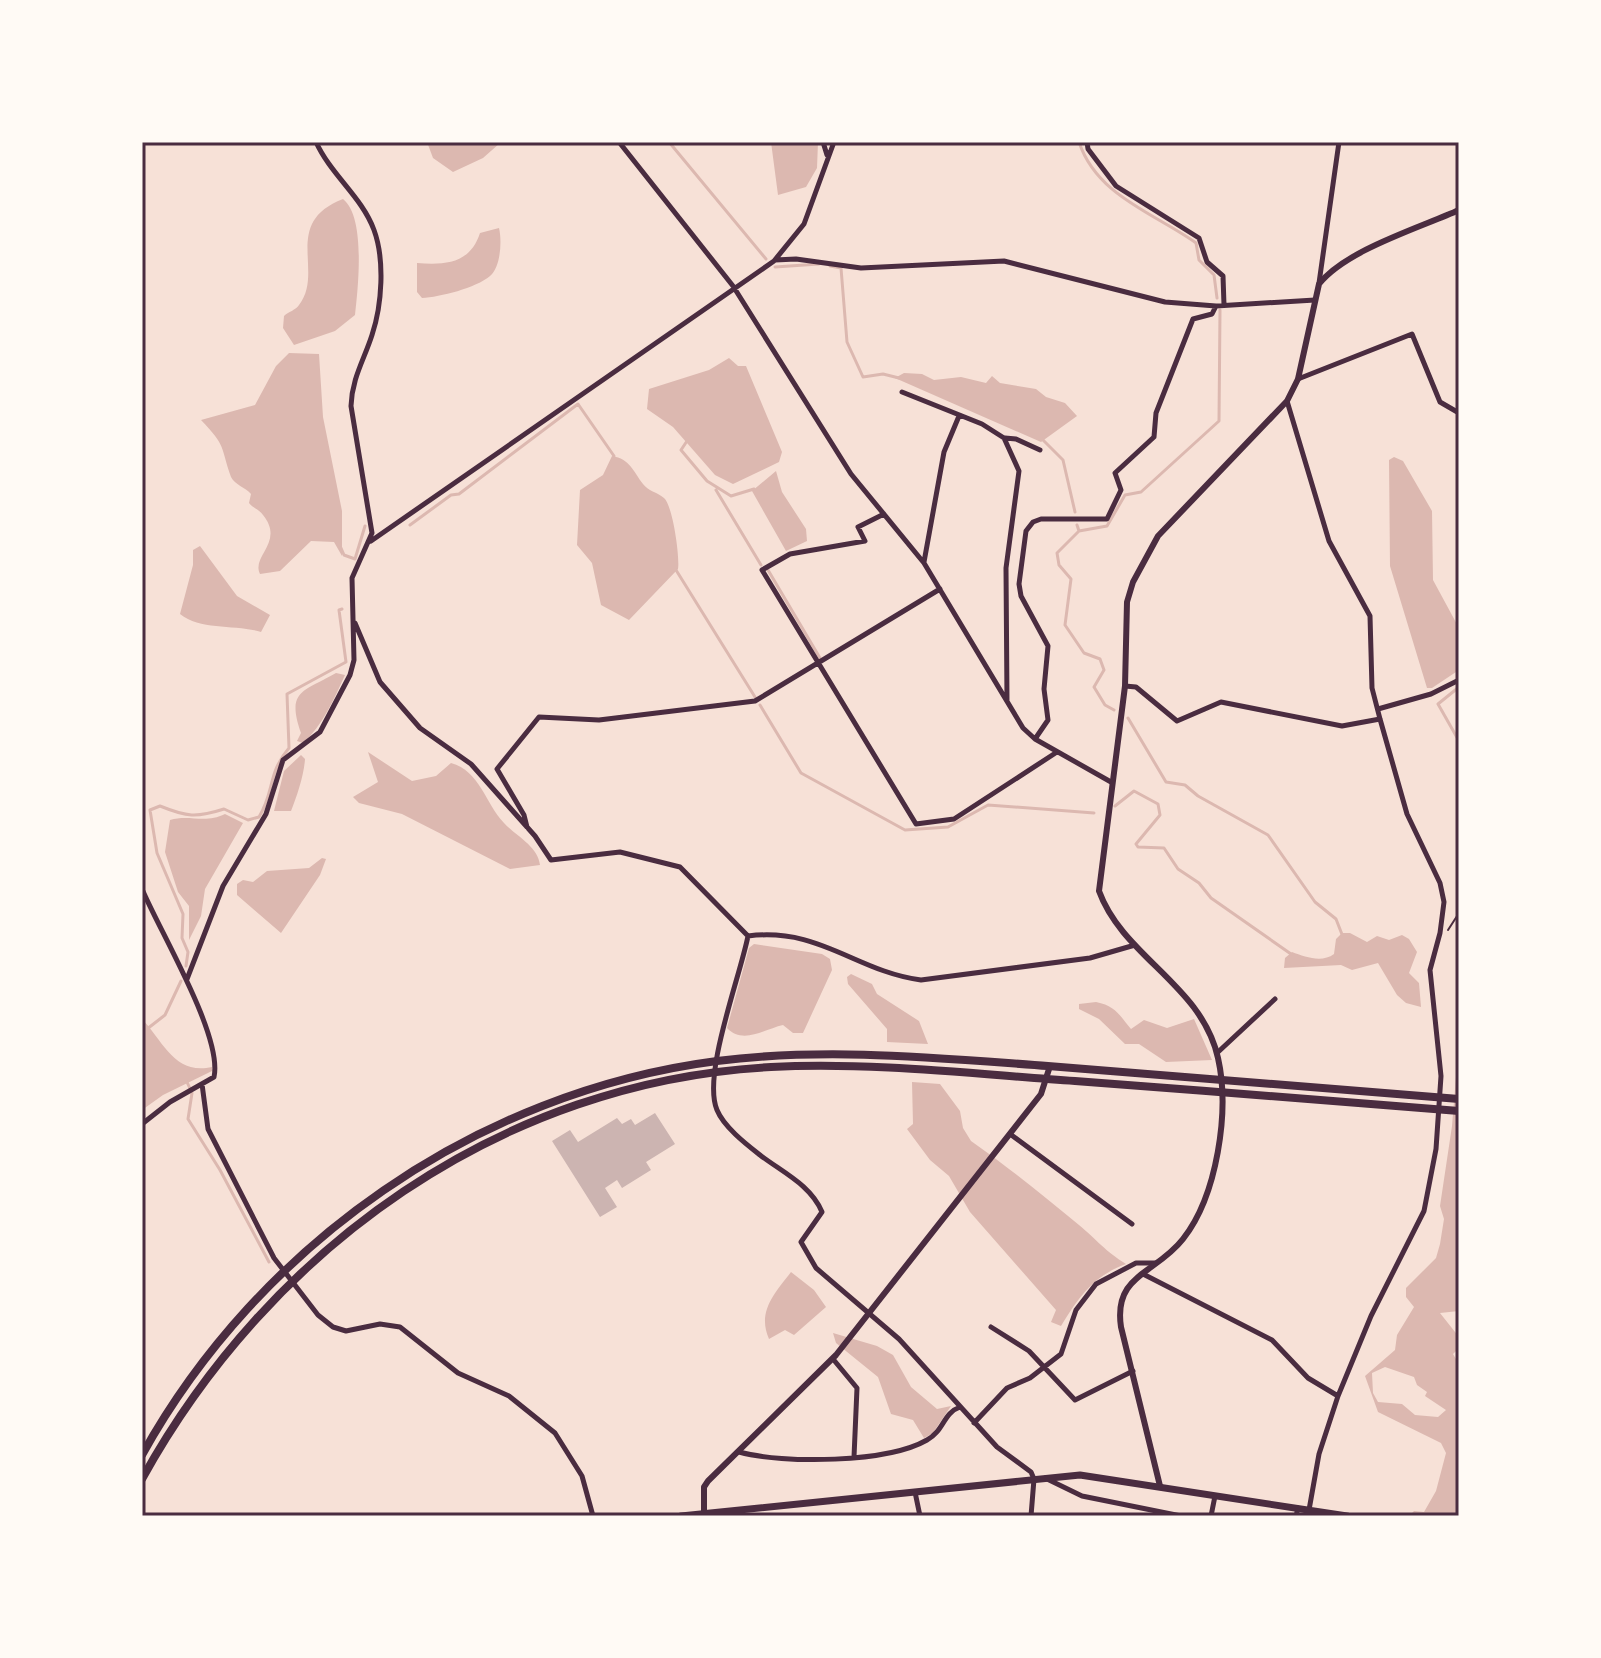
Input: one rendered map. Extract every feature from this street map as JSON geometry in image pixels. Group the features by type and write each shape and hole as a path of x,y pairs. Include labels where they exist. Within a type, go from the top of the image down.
{"highway":[{"path":"142,1455 213,1348 284,1271 382,1190 475,1136 585,1091 669,1069 812,1052 1050,1066 1459,1099"},
{"path":"142,1479 205,1378 290,1280 390,1200 502,1136 599,1099 715,1073 834,1066 1048,1079 1459,1111"}],"main road":[{"path":"681,1516 704,1511 1044,1477 1091,1475 1297,1512 1309,1510 1346,1516"}],"street":[{"path":"187,979 223,886 266,814 283,760 320,732 350,675 354,660 352,578 370,542 370,512 351,395 376,320 379,251 369,220 328,165 316,142"},
{"path":"619,142 733,286 851,474 924,563 1023,728 1035,739 1111,782"},
{"path":"823,142 827,156"},
{"path":"370,542 733,286 774,261 804,224 834,142"},
{"path":"1087,142 1088,149 1116,186 1199,238 1207,262 1223,276 1224,305"},
{"path":"1160,1486 1119,1303 1123,1291 1183,1239 1211,1182 1221,1079 1217,1053 1194,1006 1135,945 1105,908 1099,891 1125,686 1127,602 1144,558 1158,536 1287,401 1298,379 1319,284 1339,142"},
{"path":"1319,284 1347,261 1459,210"},
{"path":"774,261 796,259 861,268 1004,261 1165,302 1216,306 1315,300"},
{"path":"1035,739 1048,720 1044,689 1048,646 1021,596 1026,531 1033,522 1041,519 1107,519 1121,490 1115,473 1154,437 1156,413 1193,319 1212,314 1216,306"},
{"path":"1298,379 1412,334 1440,402 1459,413"},
{"path":"902,392 1004,438 1016,439 1040,450"},
{"path":"1287,401 1333,552 1370,616 1372,688 1380,719 1407,814 1440,883 1444,902 1429,988 1440,1091 1436,1149 1424,1211 1371,1316 1338,1396 1319,1454 1309,1510"},
{"path":"924,563 944,452 959,416"},
{"path":"1004,438 1019,471 1006,568 1007,702"},
{"path":"884,514 858,527 865,541 790,554 762,570 916,824 954,819 1057,752"},
{"path":"527,827 524,815 497,769 539,717 599,720 751,702 940,589"},
{"path":"353,618 380,682 420,728 471,764 527,827 551,860 620,852 680,867 748,936"},
{"path":"1378,709 1431,694 1459,680"},
{"path":"1125,686 1136,687 1177,721 1221,702 1342,726 1380,719"},
{"path":"142,889 162,936 187,979 217,1063 214,1077 152,1113 142,1124"},
{"path":"748,936 774,933 817,941 900,977 921,980 1090,958 1135,945"},
{"path":"748,936 715,1073 716,1110 752,1149 818,1201 822,1212 803,1237 802,1248 816,1268 871,1313 974,1423 1031,1472 1034,1479 1031,1516"},
{"path":"1217,1053 1275,999"},
{"path":"704,1511 704,1487 835,1357 859,1328 1010,1134 1048,1079 1050,1066"},
{"path":"202,1084 208,1129 284,1271 318,1315 333,1327 346,1331 380,1324 400,1327 458,1373 509,1396 555,1433 572,1458 593,1516"},
{"path":"1010,1134 1132,1224"},
{"path":"974,1423 1007,1388 1044,1368 1061,1354 1076,1310 1096,1284 1136,1263 1155,1263"},
{"path":"1143,1274 1272,1340 1308,1378 1338,1396"},
{"path":"991,1327 1014,1340 1075,1400 1133,1371"},
{"path":"835,1357 857,1388 854,1457"},
{"path":"739,1452 773,1458 889,1455 926,1441 942,1427 951,1410 960,1407"},
{"path":"1044,1477 1048,1482 1094,1499 1181,1516"},
{"path":"915,1491 920,1516"},
{"path":"1211,1516 1215,1495"}],"path":[{"path":"1446,934 1459,913"}],"shaded area":[{"path":"427,142 500,143 483,158 453,172 433,158"},
{"path":"771,142 818,142 817,168 806,187 778,195"},
{"path":"343,199 350,208 358,236 355,315 335,331 294,345 283,328 284,316 298,307 306,292 309,234 314,221 324,209"},
{"path":"499,228 498,260 490,276 458,291 422,298 417,292 417,263 447,263 463,257 476,243 480,233"},
{"path":"289,353 319,354 323,417 342,511 342,556 334,542 311,541 280,571 260,574 258,567 271,533 269,525 262,513 249,503 251,494 231,477 219,442 201,420 255,405 276,366"},
{"path":"729,358 738,366 746,366 782,452 779,462 733,484 715,475 673,427 647,409 649,389 709,370"},
{"path":"904,373 922,374 934,380 961,377 986,383 992,376 1000,383 1036,389 1046,397 1065,403 1077,416 1041,442 895,378"},
{"path":"612,456 627,463 645,486 664,498 673,521 678,554 678,569 629,620 601,605 592,563 577,545 580,490 603,475"},
{"path":"1394,457 1403,461 1432,511 1433,580 1459,628 1459,670 1432,688 1427,688 1390,566 1389,460"},
{"path":"776,471 782,492 806,529 807,541 786,551 752,491"},
{"path":"200,546 237,596 270,615 261,632 198,623 180,614 193,565 193,550"},
{"path":"336,673 345,675 327,711 303,743 297,741 301,733 296,708 300,694"},
{"path":"368,752 412,781 436,776 451,763 461,767 476,780 504,823 531,847 540,865 510,869 402,814 359,803 353,797 378,782"},
{"path":"301,755 305,759 303,772 291,811 274,811 284,771"},
{"path":"225,814 243,823 205,889 201,916 189,940 189,906 178,892 165,852 170,820 211,818"},
{"path":"322,858 326,859 320,875 281,933 237,895 237,884 243,880 253,882 267,871 309,868"},
{"path":"1342,933 1350,933 1367,942 1377,936 1389,940 1402,935 1409,939 1417,952 1409,973 1419,983 1421,1007 1406,1003 1397,995 1378,963 1352,970 1341,965 1284,968 1285,958 1292,952 1319,959 1334,954 1336,939"},
{"path":"754,944 822,954 830,959 832,970 803,1033 793,1033 783,1025 747,1036 733,1033 727,1028 749,948"},
{"path":"851,974 872,984 877,994 919,1021 928,1044 887,1042 887,1029 848,984 847,977"},
{"path":"1096,1002 1113,1009 1131,1029 1144,1020 1167,1028 1194,1019 1212,1060 1166,1062 1139,1044 1125,1044 1099,1019 1079,1009 1079,1004"},
{"path":"142,1019 179,1061 199,1068 212,1067 212,1071 163,1095 142,1110"},
{"path":"1459,1040 1459,1311 1440,1313 1459,1337 1459,1348 1453,1354 1459,1364 1459,1516 1409,1516 1414,1511 1424,1512 1436,1491 1446,1453 1441,1443 1378,1412 1365,1376 1395,1350 1397,1335 1414,1307 1406,1297 1406,1288 1436,1258 1444,1219 1440,1206 1452,1126","holes":["1385,1367 1414,1377 1417,1385 1427,1392 1425,1396 1446,1410 1438,1417 1415,1415 1402,1404 1378,1402 1373,1393 1372,1373"]},
{"path":"912,1082 940,1084 960,1111 963,1128 971,1141 1126,1264 1096,1281 1061,1326 1051,1322 1056,1310 970,1212 949,1176 930,1160 907,1129 913,1124"},
{"path":"791,1272 814,1290 826,1307 794,1335 785,1330 769,1339 766,1312 773,1296"},
{"path":"833,1333 877,1346 893,1355 911,1387 937,1409 951,1406 933,1433 924,1438 913,1420 891,1414 878,1377 836,1343"}],"building":[{"path":"655,1113 675,1144 646,1162 651,1170 622,1188 617,1180 605,1188 617,1207 600,1217 552,1141 570,1130 578,1142 617,1118 622,1124 631,1119 635,1125"}],"waterway":[{"path":"669,142 766,259"},
{"path":"1079,142 1087,161 1113,190 1196,243 1199,260 1214,275 1217,298"},
{"path":"775,267 819,264"},
{"path":"830,266 841,268 847,342 863,377 883,374 899,378"},
{"path":"1079,531 1107,526 1125,495 1141,492 1219,421 1220,310"},
{"path":"410,525 451,495 459,494 578,404 614,456"},
{"path":"1042,439 1063,460 1075,512"},
{"path":"687,441 681,450 707,481 731,496 754,489"},
{"path":"716,490 761,565"},
{"path":"1077,525 1079,531 1057,553 1059,565 1071,579 1065,625 1084,653 1100,659 1104,670 1094,687 1105,705 1114,710"},
{"path":"341,548 344,555 355,559 365,526"},
{"path":"676,570 755,697"},
{"path":"768,570 820,658"},
{"path":"186,966 188,952 182,938 183,914 157,853 150,810 160,806 199,815 224,809 248,820 259,817 277,766 289,748 287,694 346,662 339,610 342,609"},
{"path":"1459,687 1438,704 1459,741"},
{"path":"760,705 801,773 905,830 948,827 988,805 1094,813"},
{"path":"1128,718 1166,782 1185,785 1198,796 1268,835 1315,902 1336,919 1343,937"},
{"path":"1115,806 1134,791 1158,804 1160,815 1136,844 1138,847 1164,848 1178,869 1199,883 1211,898 1291,954"},
{"path":"147,1029 165,1015 181,981"},
{"path":"187,1082 192,1093 188,1119 220,1170 269,1262"}]}
